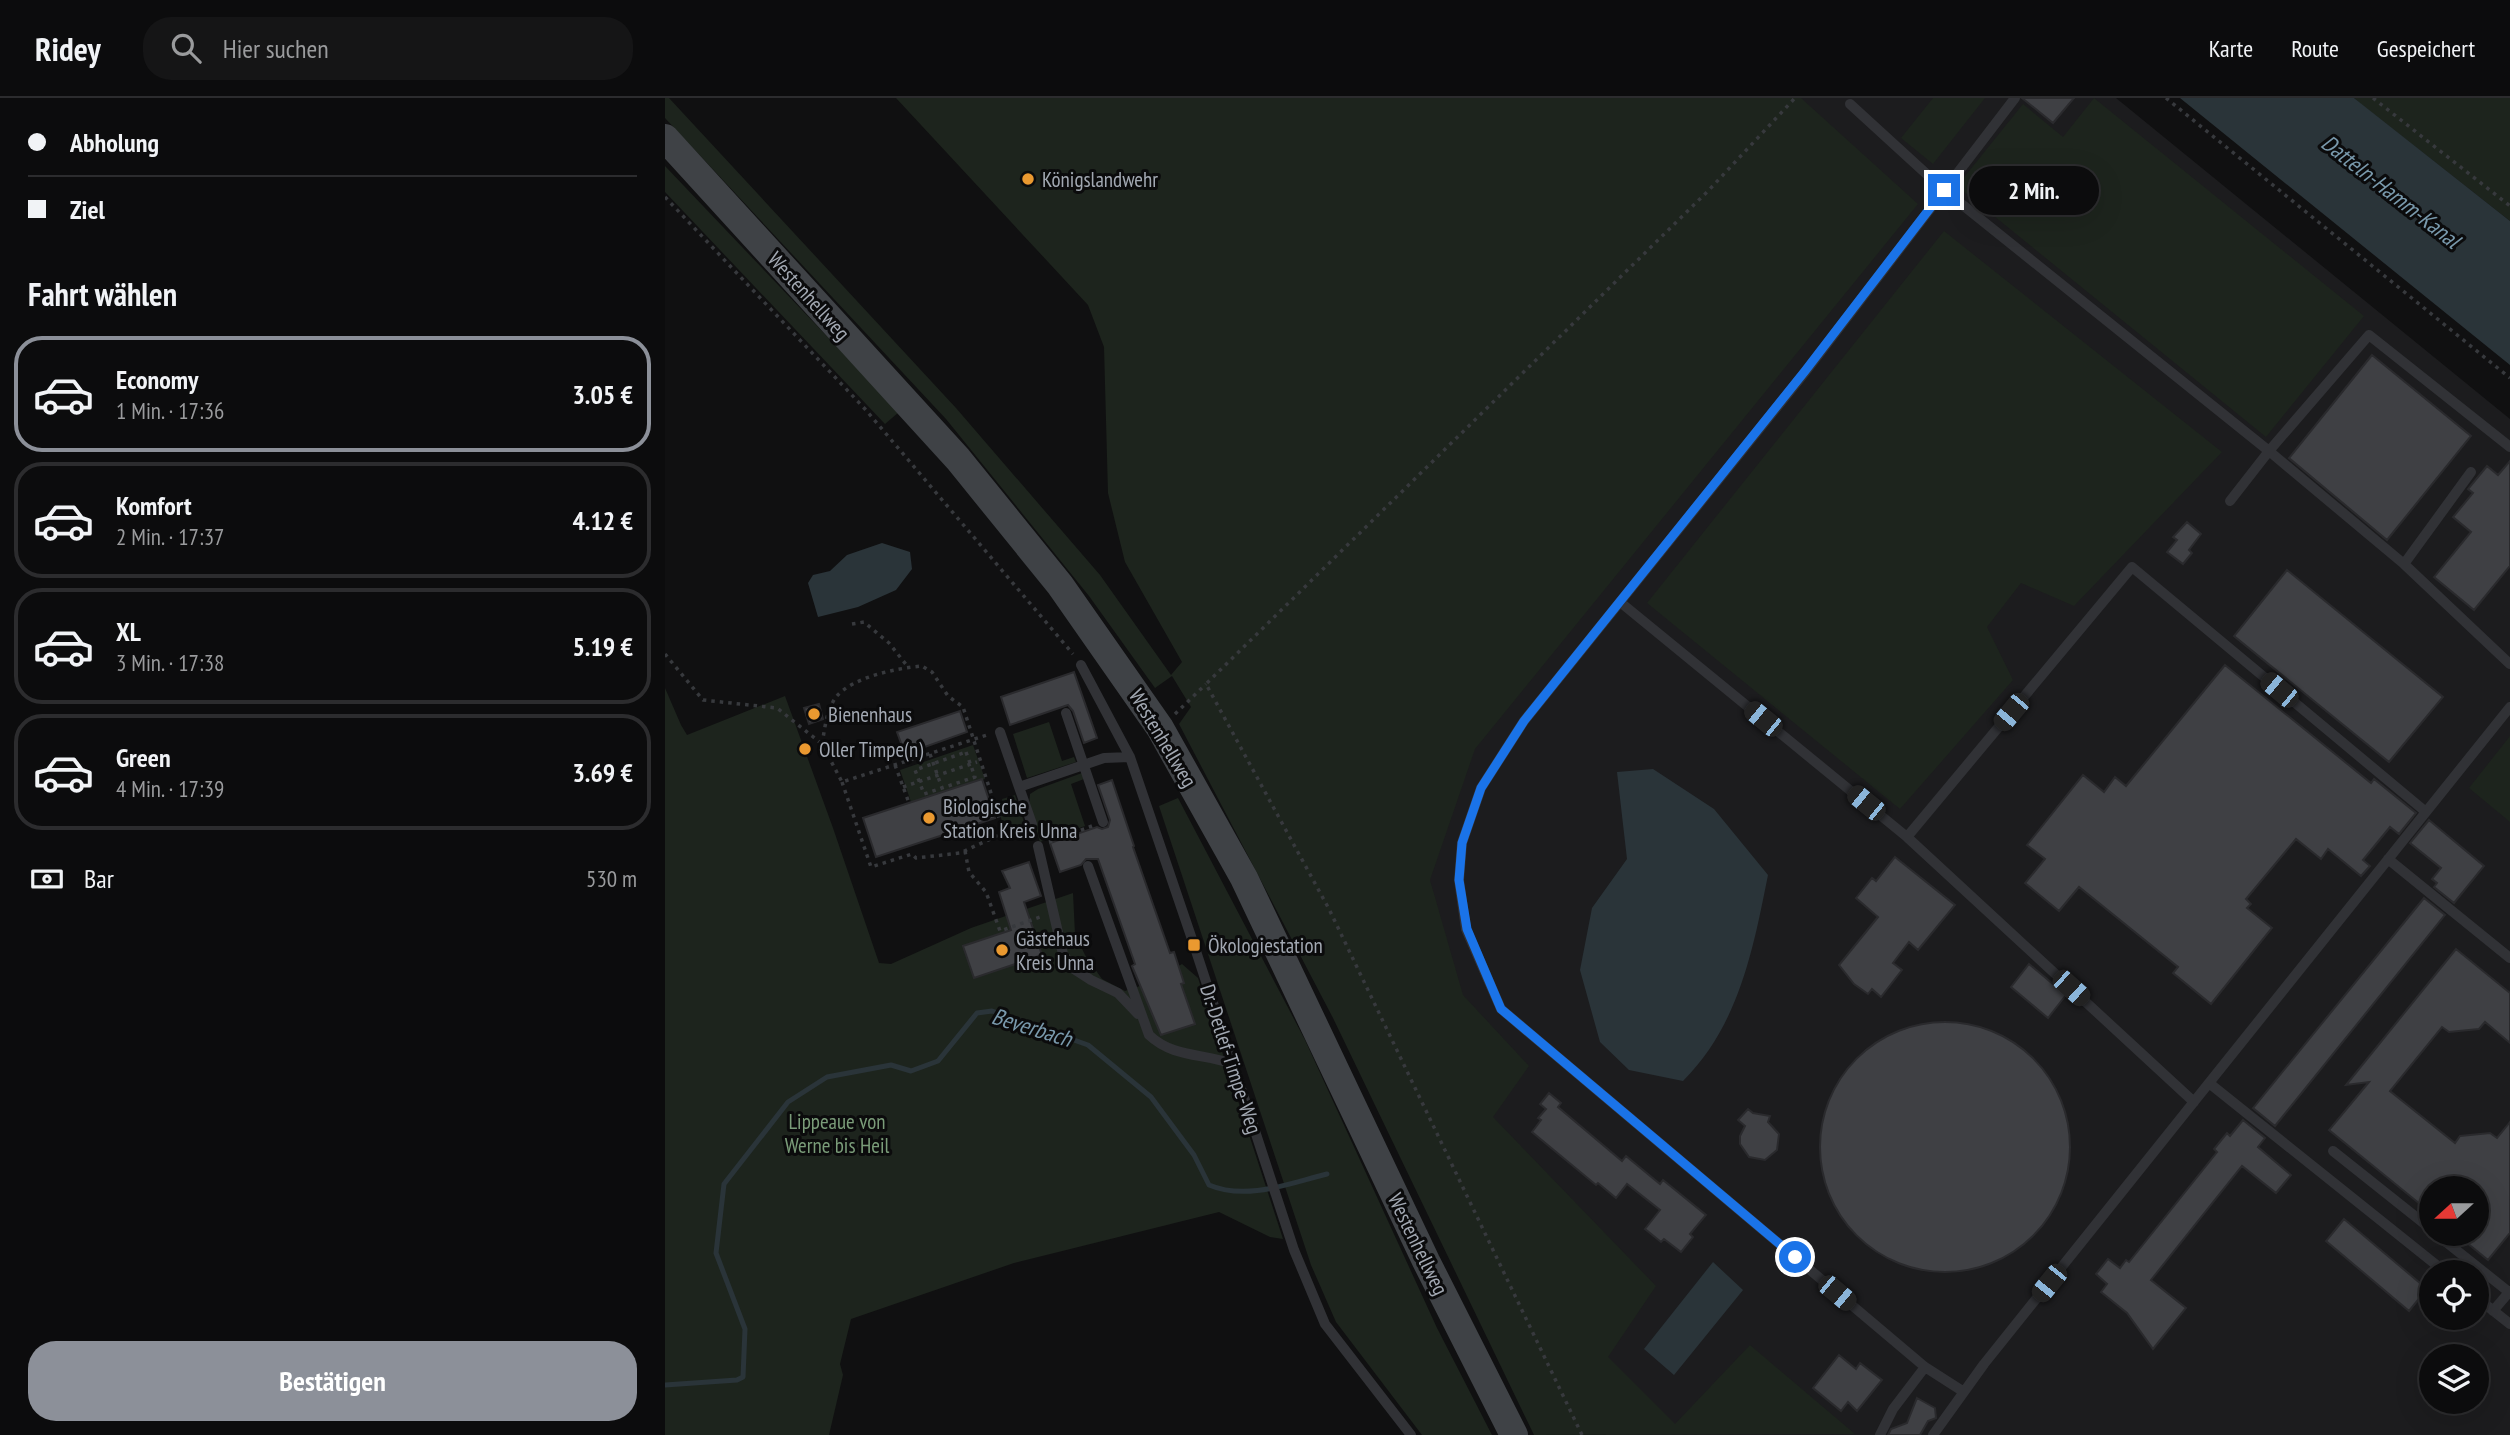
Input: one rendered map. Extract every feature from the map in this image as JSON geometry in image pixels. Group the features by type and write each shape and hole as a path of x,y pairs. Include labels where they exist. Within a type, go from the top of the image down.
{"main road":[{"name":"Westenhellweg","path":"665,138 958,458 1060,585 1160,728 1244,878 1426,1261 1514,1435"}],"lane":[{"path":"1964,1392 1925,1367 1501,1009 1467,929 1459,880 1462,843 1481,788 1524,721 1805,371 2015,98"},
{"path":"1850,104 1944,190 2269,451 2404,564 2510,664"},
{"path":"2230,501 2269,451 2369,335 2510,447"},
{"path":"2404,564 2471,472"},
{"path":"1907,837 2133,567 2426,812"},
{"path":"1620,602 1907,837 2194,1102"},
{"name":"Dr.-Detlef-Timpe-Weg","path":"1081,665 1130,757 1294,1250 1325,1324 1412,1435"},
{"path":"1933,1435 1964,1392 2510,707"},
{"path":"1066,713 1103,822"},
{"path":"1000,732 1032,824"},
{"path":"1019,787 1104,758 1130,757"},
{"path":"1038,846 1063,954 1074,969 1118,993 1143,1020"},
{"path":"2388,859 2510,958"},
{"path":"1088,866 1149,1035 1157,1043 1171,1050 1197,1057 1218,1058 1233,1064"},
{"path":"2209,1083 2430,1260"},
{"path":"2333,1151 2419,1219"},
{"path":"2451,1246 2509,1292 2493,1311"},
{"path":"2489,1308 2510,1324"},
{"path":"1880,1435 1893,1409 1925,1367"}],"path":[{"path":"1160,728 1708,191 1795,98"},
{"path":"2167,98 2510,378"},
{"path":"2373,98 2510,206"},
{"path":"665,197 865,409 1058,634 1081,665"},
{"path":"852,624 864,622 890,643 908,667"},
{"path":"665,654 703,700 777,708 823,744 842,782 871,867 912,854 916,858 965,851 1004,833 1032,824"},
{"path":"823,744 828,713 837,695 880,673 922,666 932,673 948,696 963,707 1004,833"},
{"path":"1206,684 1329,909 1582,1435"},
{"path":"842,782 1000,732"},
{"path":"966,752 975,777 924,794 915,770 934,763 966,752"},
{"path":"930,754 942,788"},
{"path":"903,787 977,762"},
{"path":"895,765 909,803"},
{"path":"1038,846 1103,822"},
{"path":"965,851 969,872 986,892 1000,931 1054,912"}],"shaded area":[{"path":"1801,98 2116,98 2510,419 2510,1435 1606,1435 1342,889 1568,337"}],"green space":[{"path":"665,98 669,98 956,408 1100,575 1171,675 1182,662 1125,562 1108,493 1104,347 1088,305 896,98 1801,98 1918,204 1475,749 1430,880 1463,995 1529,1066 1493,1117 1656,1286 1608,1357 1675,1424 1750,1345 1855,1434 1534,1435 1333,1018 1179,724 1191,707 1172,676 1155,688 1089,596 946,419 665,118"},
{"path":"1933,98 1985,98 1933,164 1901,138"},
{"path":"2094,98 2364,316 2266,437 1957,186 2023,104 2063,137"},
{"path":"2354,98 2510,98 2510,221 2361,104"},
{"path":"665,166 899,412 885,424 665,192"},
{"path":"1944,231 2222,452 2074,606 2021,583 1987,627 2013,680 1900,809 1647,603"},
{"name":"Lippeaue von Werne bis Heil","path":"665,688 687,735 785,696 879,963 891,964 971,928 1073,893 1075,934 1085,955 1102,979 1125,991 1152,982 1182,964 1198,978 1283,1239 1270,1237 1219,1212 1014,1263 851,1319 840,1364 843,1375 829,1435 665,1435"},
{"path":"1049,722 1062,761 1074,757 1076,762 1027,778 1013,734"},
{"path":"2510,736 2510,822 2469,788"},
{"path":"973,745 985,779 911,802 900,770"},
{"path":"1082,773 1084,779 1071,784 1085,826 1040,842 1029,805 1030,794"},
{"path":"1015,795 1024,822 1005,830 999,812 1002,799"},
{"path":"1178,798 1305,1040 1437,1328 1492,1435 1422,1435 1336,1322 1311,1265 1159,806"}],"water":[{"name":"Datteln-Hamm-Kanal","path":"2180,98 2354,98 2510,221 2510,365"},
{"path":"882,543 910,552 912,569 896,590 858,607 818,617 808,583 813,575 830,571 847,555"},
{"path":"1653,769 1714,809 1768,875 1749,958 1731,1011 1718,1036 1683,1081 1629,1070 1600,1042 1580,970 1592,908 1627,859 1617,772"},
{"path":"1713,1262 1743,1290 1674,1375 1644,1349"}],"building":[{"path":"2022,98 2074,98 2053,123"},
{"path":"2372,355 2471,436 2387,540 2289,458"},
{"path":"2510,461 2510,566 2474,610 2434,577 2471,532 2453,517 2473,493 2468,489 2487,466 2498,475"},
{"path":"2187,522 2201,534 2183,564 2167,552 2177,540 2173,537"},
{"path":"2287,570 2443,697 2389,762 2234,636"},
{"path":"2225,665 2371,783 2374,779 2416,813 2399,834 2390,827 2363,860 2370,866 2361,876 2328,849 2321,859 2296,839 2246,899 2251,904 2247,908 2272,928 2211,1004 2173,973 2178,967 2079,887 2059,911 2025,883 2045,859 2027,845 2083,775 2104,792 2115,777 2126,786"},
{"path":"1074,672 1097,738 1084,743 1073,711 1068,705 1010,725 1001,697"},
{"name":"Bienenhaus","path":"819,704 823,719 809,724 804,708"},
{"path":"960,711 967,732 905,754 897,732"},
{"name":"Biologische Station Kreis Unna","path":"982,779 995,818 876,857 863,818"},
{"path":"1112,780 1170,953 1174,952 1184,983 1181,984 1195,1024 1161,1035 1132,966 1135,964 1098,859 1086,859 1081,865 1060,872 1050,843 1097,827 1108,827 1110,820 1098,785"},
{"path":"2429,820 2484,866 2454,903 2434,887 2437,883 2432,879 2441,868 2410,843"},
{"path":"1895,857 1955,905 1918,950 1909,942 1893,963 1902,970 1881,997 1872,989 1868,994 1854,984 1839,965 1878,917 1856,898 1872,878 1876,881"},
{"path":"1029,862 1041,896 1024,902 1042,955 974,978 963,946 1011,930 999,892 1010,888 1002,871"},
{"path":"2424,898 2445,915 2275,1126 2253,1108"},
{"path":"2456,949 2510,993 2510,1043 2485,1022 2479,1029 2449,1032 2442,1027 2390,1091 2455,1143 2460,1136 2490,1133 2497,1138 2510,1122 2510,1233 2488,1260 2471,1246 2489,1246 2489,1176 2419,1176 2419,1203 2329,1130 2369,1082 2346,1085"},
{"path":"2029,964 2066,995 2048,1018 2011,987"},
{"path":"1945,1022 1969,1024 1993,1031 2024,1050 2042,1068 2061,1099 2068,1123 2068,1171 2061,1195 2042,1226 2024,1244 1993,1263 1969,1270 1945,1272 1921,1270 1897,1263 1866,1244 1848,1226 1829,1195 1822,1171 1820,1147 1822,1123 1829,1099 1848,1068 1866,1050 1897,1031 1921,1024"},
{"path":"1549,1093 1561,1103 1558,1107 1622,1161 1626,1156 1660,1184 1663,1180 1706,1215 1690,1234 1693,1237 1681,1252 1664,1239 1661,1242 1645,1229 1660,1210 1627,1184 1616,1198 1598,1183 1596,1185 1532,1132 1541,1120 1538,1118 1546,1109 1540,1104"},
{"path":"1748,1109 1753,1113 1770,1116 1768,1122 1779,1134 1777,1150 1765,1160 1749,1157 1740,1144 1740,1136 1745,1126 1738,1120"},
{"path":"2243,1120 2265,1138 2258,1147 2291,1175 2276,1193 2242,1166 2151,1280 2186,1308 2153,1349 2127,1313 2101,1292 2107,1284 2096,1274 2108,1259 2120,1268 2126,1260 2129,1262 2217,1152 2214,1149 2227,1133 2230,1136"},
{"path":"2344,1219 2419,1282 2419,1299 2409,1311 2326,1241"},
{"path":"1839,1355 1856,1369 1860,1363 1882,1380 1857,1411 1848,1402 1841,1411 1813,1388"},
{"path":"1917,1398 1935,1408 1936,1418 1928,1421 1920,1435 1888,1435 1891,1429 1907,1423"}],"waterway":[{"name":"Beverbach","path":"665,1385 737,1380 743,1377 745,1329 716,1253 724,1184 788,1102 827,1077 891,1065 911,1071 938,1061 977,1013 992,1011 1088,1045 1151,1097 1194,1155 1209,1185 1253,1191 1327,1174"}],"place":[{"name":"Königslandwehr","path":"1028,179"},
{"name":"Bienenhaus","path":"814,714"},
{"name":"Oller Timpe(n)","path":"805,749"},
{"name":"Biologische Station Kreis Unna","path":"929,818"},
{"name":"Ökologiestation","path":"1194,945"},
{"name":"Gästehaus Kreis Unna","path":"1002,950"}],"route":[{"path":"1795,1257 1501,1009 1467,929 1459,880 1462,843 1481,788 1524,721 1805,371 1944,190"}]}
